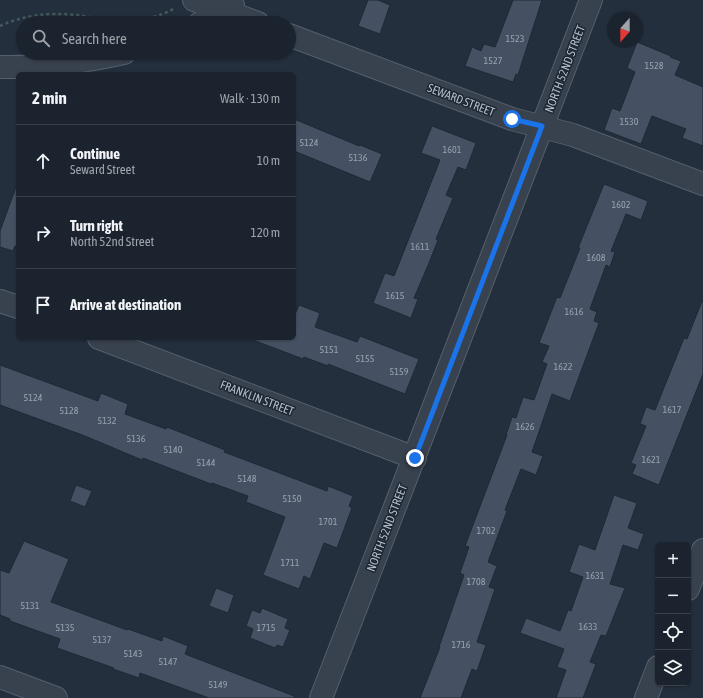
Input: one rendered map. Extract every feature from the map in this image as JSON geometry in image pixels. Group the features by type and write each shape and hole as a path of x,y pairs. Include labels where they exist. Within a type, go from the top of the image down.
{"street":[{"name":"NORTH 52ND STREET","path":"321,698 592,0"},
{"path":"186,3 232,5 248,16"},
{"path":"212,16 232,5"},
{"name":"SEWARD STREET","path":"296,37 512,119 573,135 703,184"},
{"path":"0,67 38,67 90,60"},
{"path":"0,301 16,306"},
{"name":"FRANKLIN STREET","path":"104,340 415,458"},
{"path":"691,581 703,550"},
{"path":"646,698 655,675"},
{"path":"0,677 56,698"}],"path":[{"path":"154,16 186,3"},
{"path":"31,16 82,16"},
{"path":"0,26 16,20"}],"building":[{"path":"368,0 378,0 390,5 380,34 358,26"},
{"path":"513,0 542,0 518,75 516,74 513,82 465,66 472,47 481,51 484,44 495,47"},
{"path":"643,44 681,61 675,75 703,87 703,146 682,138 686,129 652,116 641,144 604,130 612,108 620,111 635,72 627,68 635,48 643,48"},
{"path":"296,120 382,154 370,182 296,152"},
{"path":"432,126 476,143 466,170 458,167 446,195 453,198 436,239 438,240 414,298 418,299 411,318 373,303 385,273 394,276 440,160 421,153"},
{"path":"604,184 648,201 641,220 626,214 611,251 615,252 610,267 606,265 590,309 597,312 594,321 599,323 570,401 552,394 532,452 543,456 536,475 521,469 505,510 507,511 488,562 497,566 489,587 495,589 477,642 486,645 477,671 472,669 461,698 420,698 440,647 464,575 460,573 469,547 465,546 507,435 512,417 516,418 523,397 534,400 547,364 542,362 549,346 539,343 557,297 560,298 580,248 578,248"},
{"path":"16,187 16,246 13,251 0,247 0,231"},
{"path":"702,301 703,374 659,485 632,474 636,465 631,463 646,426 640,424 646,407 655,410 684,338 687,339"},
{"path":"299,305 320,313 315,327 357,342 360,336 419,359 405,394 328,364 328,366 304,357 303,359 253,340 296,340 296,312"},
{"path":"0,365 98,401 101,393 128,404 125,414 166,429 167,427 225,450 224,452 327,491 328,486 353,496 349,506 352,508 337,548 324,543 310,579 304,576 299,589 263,575 285,517 246,502 248,496 212,483 211,484 143,458 142,460 85,436 0,405"},
{"path":"76,485 92,491 85,507 70,501"},
{"path":"614,495 637,503 628,528 644,534 638,550 623,545 610,584 625,588 606,636 601,635 590,662 596,664 583,698 556,698 566,670 557,667 564,649 520,633 526,618 560,631 568,610 571,611 583,577 569,572 579,544 595,550"},
{"path":"24,541 69,559 51,602 127,630 128,629 162,641 163,636 188,646 185,654 294,696 294,698 209,698 140,673 139,678 57,648 60,639 10,621 10,619 0,615 0,570 9,573"},
{"path":"216,588 234,595 228,613 209,606"},
{"path":"262,608 288,619 285,628 290,630 283,647 277,645 275,648 250,638 253,629 246,626 252,610 260,613"}],"route":[{"path":"415,458 542,126 512,119"}]}
